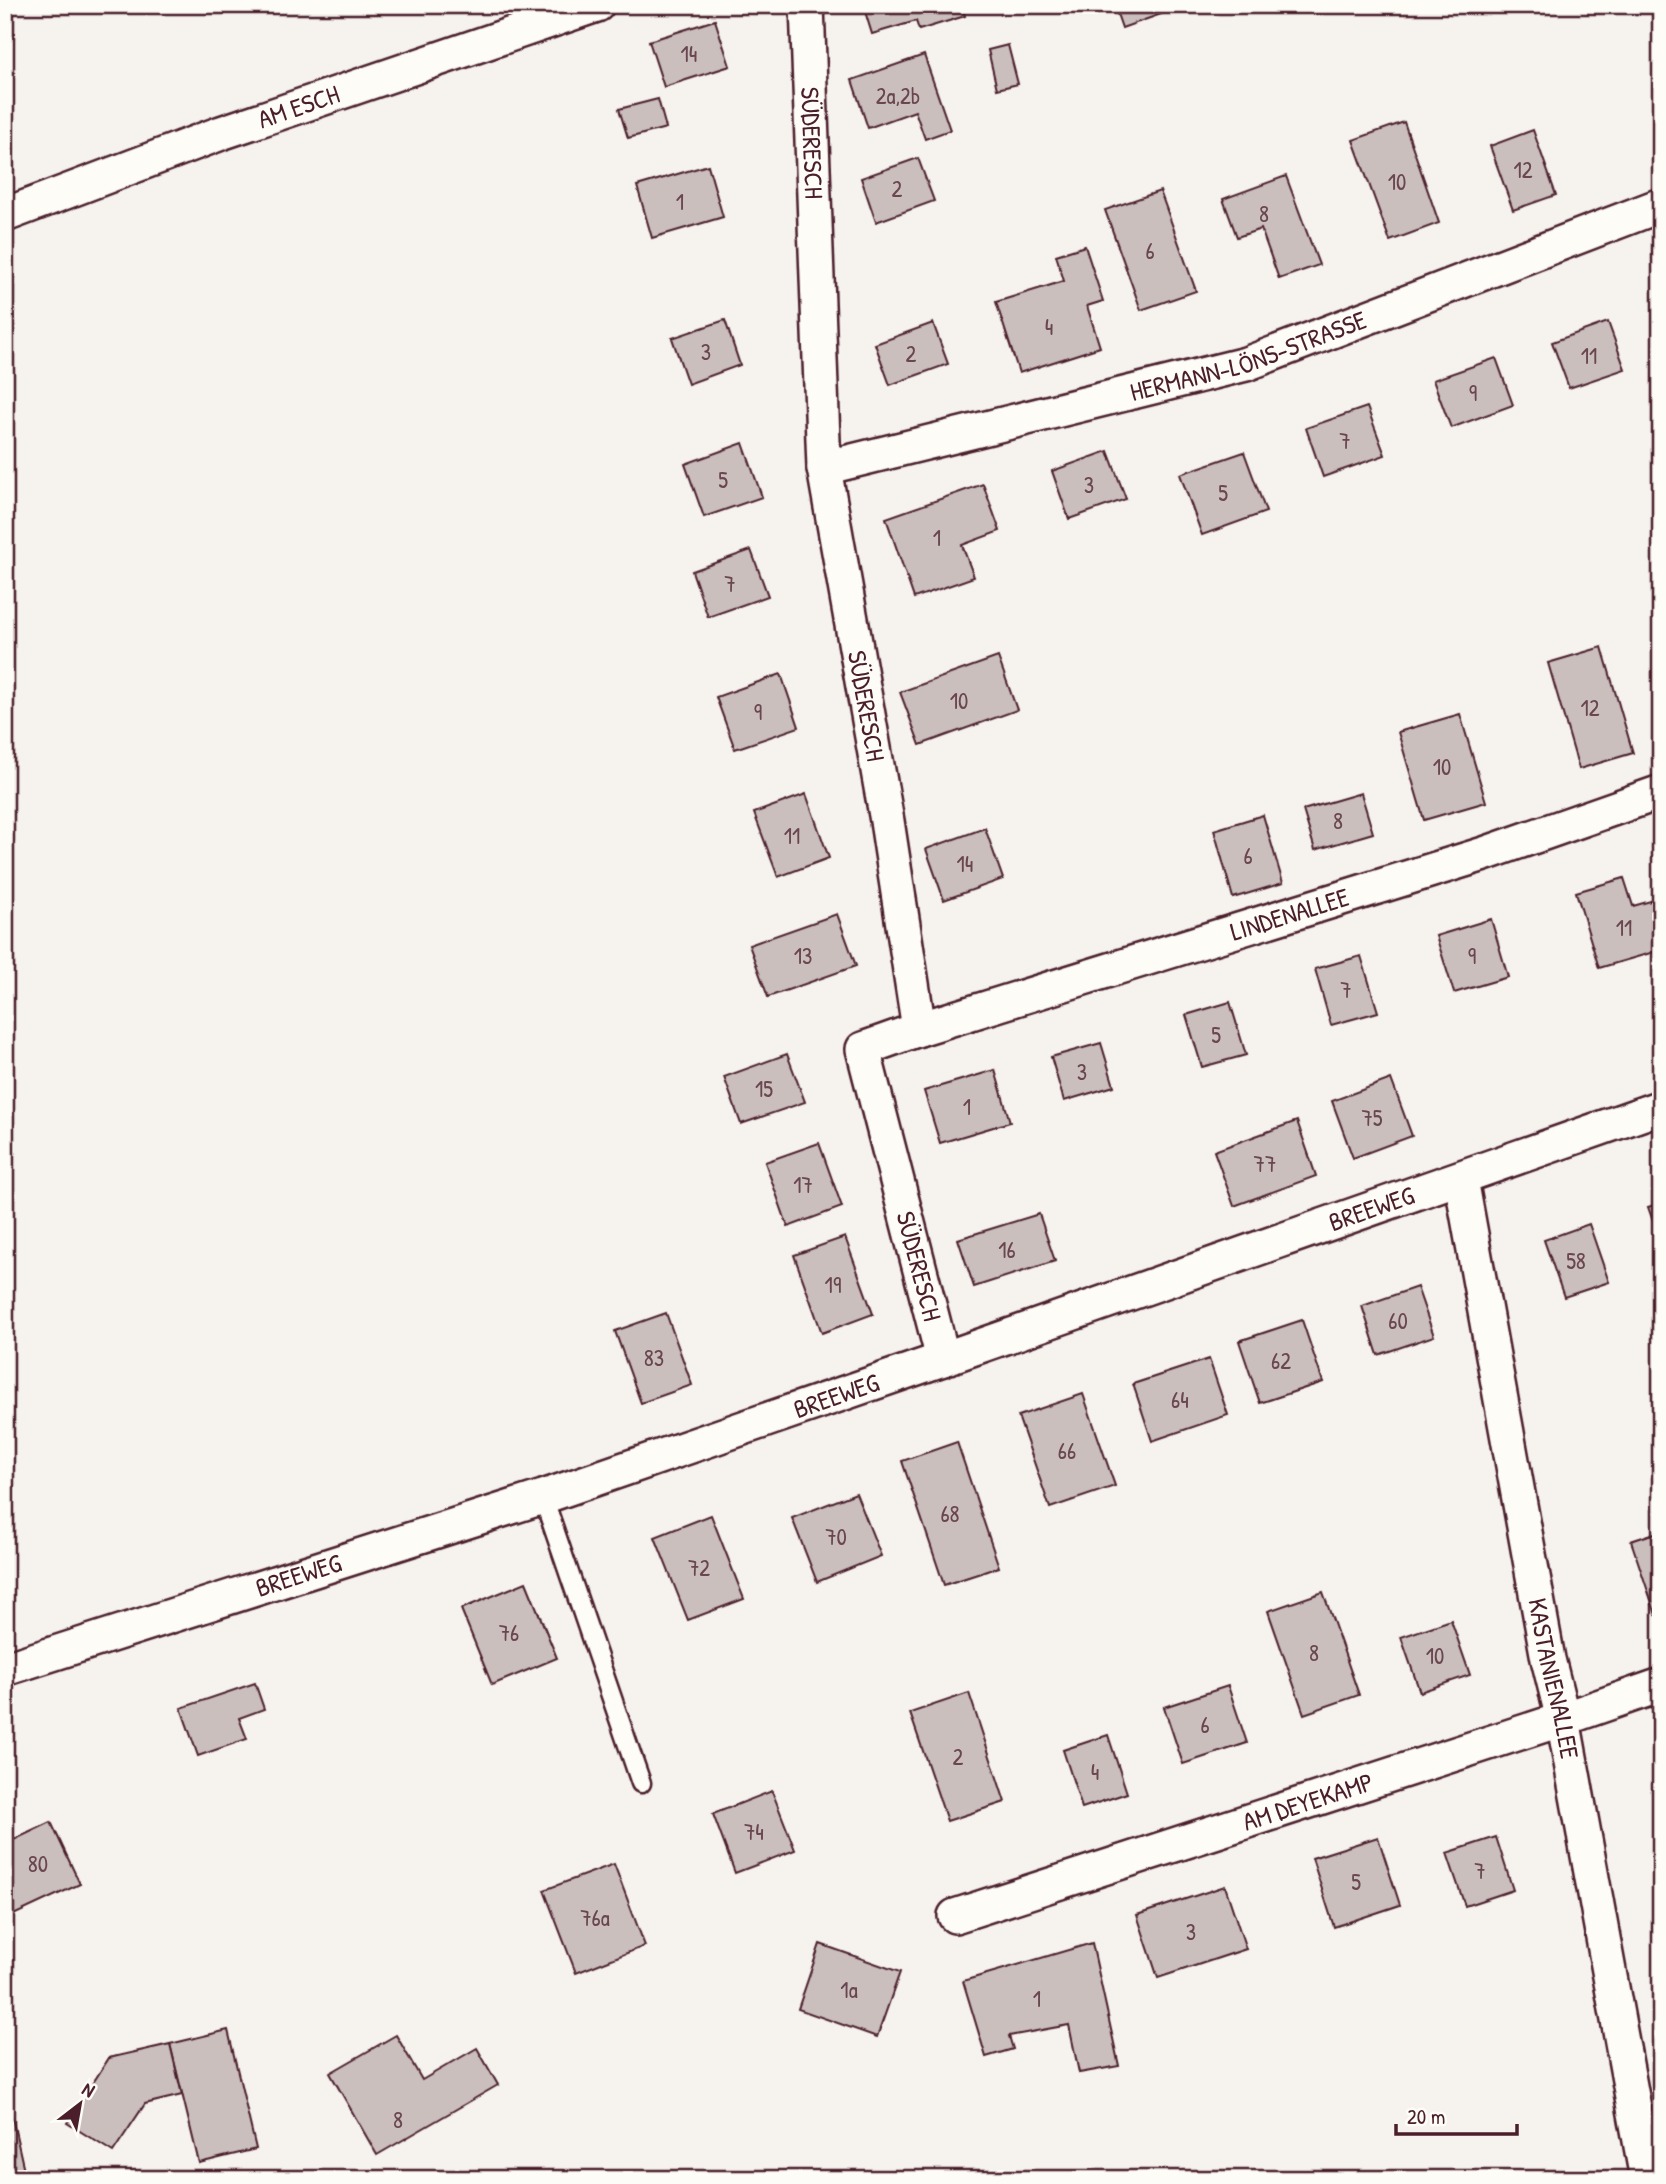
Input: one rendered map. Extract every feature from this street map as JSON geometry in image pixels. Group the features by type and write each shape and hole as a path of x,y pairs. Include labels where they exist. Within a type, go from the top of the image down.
{"street":[{"name":"SÜDERESCH","path":"807,5 824,468 887,821 919,1029 863,1049 943,1359"},
{"name":"AM ESCH","path":"5,215 221,133 590,6"},
{"name":"HERMANN-LÖNS-STRASSE","path":"824,468 1246,364 1661,205"},
{"name":"LINDENALLEE","path":"919,1029 1484,854 1661,792"},
{"name":"BREEWEG","path":"5,1669 543,1497 1461,1179 1661,1107"},
{"name":"KASTANIENALLEE","path":"1461,1179 1548,1659 1563,1719 1647,2179"},
{"name":"AM DEYEKAMP","path":"955,1916 1661,1685"}],"lane":[{"path":"543,1497 641,1783"}],"building":[{"path":"863,5 962,5 965,16 919,30 916,21 872,34"},
{"path":"1114,5 1174,5 1175,9 1122,28"},
{"path":"715,20 730,66 664,87 649,41"},
{"path":"1008,45 1018,84 997,89 988,50"},
{"path":"924,55 950,130 925,139 915,111 868,128 852,80"},
{"path":"658,99 666,128 628,138 619,109"},
{"path":"1404,122 1439,223 1390,241 1353,140"},
{"path":"1533,130 1556,195 1513,210 1490,146"},
{"path":"918,158 934,201 876,222 861,178"},
{"path":"708,165 723,217 652,238 637,186"},
{"path":"1286,176 1319,265 1279,279 1261,229 1237,237 1223,199"},
{"path":"1160,191 1196,291 1141,310 1105,210"},
{"path":"1085,246 1103,301 1087,306 1100,347 1019,373 996,302 1064,281 1056,255"},
{"path":"725,320 740,365 688,384 672,338"},
{"path":"1608,322 1625,369 1569,388 1552,342"},
{"path":"933,323 948,364 890,385 875,344"},
{"path":"1496,358 1513,405 1451,428 1433,380"},
{"path":"1367,407 1385,455 1323,477 1306,428"},
{"path":"743,443 762,497 704,517 685,464"},
{"path":"1108,451 1126,499 1069,519 1052,471"},
{"path":"1244,452 1266,512 1202,535 1180,474"},
{"path":"983,484 1000,531 962,545 974,577 914,598 886,518"},
{"path":"751,550 768,596 708,617 692,571"},
{"path":"1602,647 1633,753 1579,769 1548,663"},
{"path":"998,657 1017,710 920,745 900,692"},
{"path":"781,674 799,727 735,749 716,697"},
{"path":"1460,714 1486,802 1424,820 1398,732"},
{"path":"1361,793 1373,833 1315,850 1303,810"},
{"path":"806,794 829,858 778,877 754,813"},
{"path":"1263,815 1283,883 1233,898 1214,830"},
{"path":"985,828 1003,879 944,900 926,849"},
{"path":"1624,878 1633,906 1661,898 1661,950 1599,968 1576,892"},
{"path":"837,914 856,966 768,997 749,945"},
{"path":"1491,919 1508,977 1454,993 1436,936"},
{"path":"1361,956 1378,1012 1331,1025 1315,969"},
{"path":"1230,1002 1246,1055 1202,1067 1186,1015"},
{"path":"1101,1043 1114,1086 1064,1101 1051,1057"},
{"path":"787,1054 805,1102 741,1124 724,1077"},
{"path":"995,1070 1010,1122 940,1143 924,1091"},
{"path":"1391,1079 1412,1136 1353,1158 1332,1101"},
{"path":"1297,1121 1316,1176 1234,1206 1214,1151"},
{"path":"819,1143 842,1207 788,1227 765,1162"},
{"path":"1661,1203 1661,1244 1648,1207"},
{"path":"1039,1214 1055,1261 974,1287 958,1239"},
{"path":"1589,1224 1609,1282 1564,1297 1544,1240"},
{"path":"845,1237 873,1314 822,1333 794,1255"},
{"path":"1417,1287 1434,1336 1378,1355 1362,1306"},
{"path":"666,1313 692,1385 641,1403 615,1331"},
{"path":"1302,1320 1323,1382 1260,1403 1239,1341"},
{"path":"1209,1359 1228,1415 1152,1441 1133,1384"},
{"path":"1083,1394 1115,1486 1050,1508 1018,1416"},
{"path":"957,1442 999,1567 944,1585 902,1461"},
{"path":"856,1493 881,1556 817,1582 792,1518"},
{"path":"711,1515 744,1599 688,1620 655,1537"},
{"path":"1661,1531 1661,1613 1656,1615 1631,1541"},
{"path":"526,1582 557,1658 492,1685 461,1609"},
{"path":"1323,1592 1359,1695 1304,1714 1268,1611"},
{"path":"1451,1620 1470,1675 1420,1692 1401,1637"},
{"path":"255,1683 264,1709 239,1718 247,1739 198,1756 181,1708"},
{"path":"1228,1686 1247,1743 1183,1764 1164,1707"},
{"path":"969,1693 1005,1802 947,1821 910,1713"},
{"path":"1108,1735 1127,1793 1082,1808 1063,1750"},
{"path":"772,1791 795,1850 735,1873 713,1814"},
{"path":"51,1822 80,1884 5,1919 5,1844"},
{"path":"1378,1837 1400,1905 1334,1927 1312,1858"},
{"path":"1496,1837 1513,1890 1465,1906 1447,1853"},
{"path":"614,1864 645,1946 576,1973 544,1890"},
{"path":"1225,1886 1246,1949 1158,1978 1137,1915"},
{"path":"1092,1943 1119,2066 1079,2073 1069,2025 1009,2036 1013,2049 986,2057 963,1981"},
{"path":"820,1944 900,1972 877,2037 798,2009"},
{"path":"228,2030 256,2149 199,2163 170,2044"},
{"path":"396,2035 422,2080 477,2048 498,2085 377,2155 330,2073"},
{"path":"170,2044 182,2095 145,2104 113,2152 67,2123 109,2058"},
{"path":"5,2086 26,2179 5,2179"}]}
